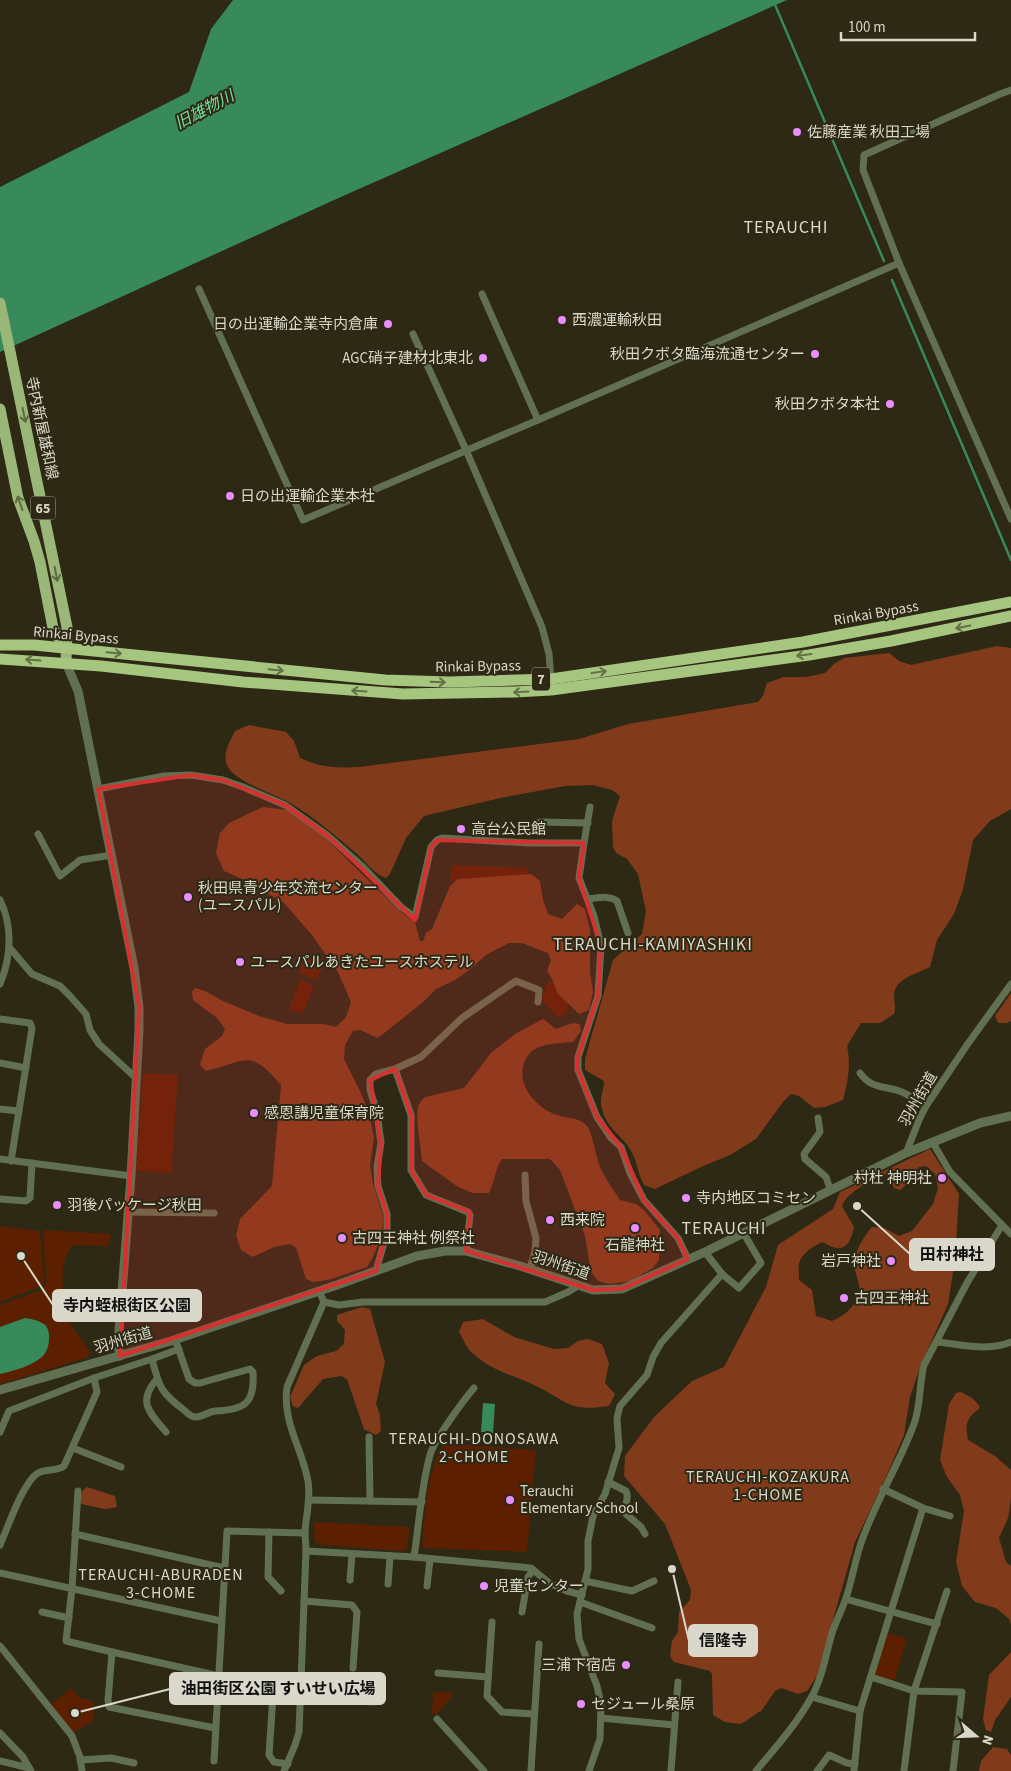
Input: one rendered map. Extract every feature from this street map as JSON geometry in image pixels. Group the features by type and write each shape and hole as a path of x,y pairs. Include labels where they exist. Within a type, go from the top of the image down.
{"highway":[{"name":"Rinkai Bypass","path":"0,659 66,663 243,682 403,694 516,692 551,684 803,642 1011,602"},
{"name":"Rinkai Bypass","path":"0,646 34,646 385,680 551,684 809,655 891,641 1011,616"}],"main road":[{"name":"寺内新屋雄和線","path":"0,303 66,627 66,663"},
{"name":"寺内新屋雄和線","path":"0,409 18,498 40,562 53,628 65,649"}],"street":[{"path":"1011,90 864,155 863,170 900,263 1011,519"},
{"path":"199,290 303,520 900,263"},
{"path":"482,294 538,420"},
{"path":"413,334 466,450 542,627 549,654 551,684"},
{"path":"66,663 78,691 134,968 138,1007 139,1030 131,1176 118,1344 120,1356"},
{"path":"98,789 164,776 191,775 223,780 243,787 285,805 327,835 362,866 402,907 415,917 432,847 437,840 442,838 529,843 584,843"},
{"path":"590,807 579,878 588,899 601,946 600,974 598,996 578,1057 578,1070 597,1117 611,1138 620,1147 630,1173 644,1200 678,1238 688,1259"},
{"path":"540,822 588,823"},
{"path":"38,834 60,876 80,860 112,855"},
{"path":"588,899 602,897 617,901 628,933"},
{"path":"0,900 8,930 9,947 5,971 0,984"},
{"path":"9,947 32,974 60,986 70,996 86,1014 90,1030 99,1044 136,1078"},
{"path":"376,1271 387,1232 388,1214 378,1186 377,1167 381,1143 377,1112 370,1090 370,1080 376,1074 395,1069 422,1057 462,1018 516,981 538,990 538,1002"},
{"name":"羽州街道","path":"0,1390 176,1339 417,1256 445,1251 466,1252 530,1269 593,1290 622,1289 705,1252 906,1153 926,1106 1011,984"},
{"path":"0,1019 30,1023 32,1028 11,1160"},
{"path":"0,1064 26,1068"},
{"path":"395,1069 411,1115 411,1170 426,1195 470,1214 466,1252"},
{"path":"860,1074 871,1085 902,1092 926,1106"},
{"path":"0,1109 19,1111"},
{"path":"906,1153 980,1123 1011,1116"},
{"path":"818,1118 820,1132 804,1154 805,1159 826,1177 830,1189"},
{"path":"933,1143 950,1172 1011,1234"},
{"path":"0,1159 131,1176"},
{"path":"0,1199 26,1201 30,1198 32,1163"},
{"path":"525,1175 526,1201 536,1238 530,1269"},
{"path":"128,1212 214,1213"},
{"path":"756,1771 798,1720 812,1697 836,1620 846,1598 861,1543 883,1488 905,1446 914,1423 919,1405 920,1378 924,1365 967,1284 1002,1225"},
{"path":"705,1252 722,1274 739,1288 761,1263 743,1232"},
{"path":"589,1771 600,1739 601,1704 597,1686 579,1638 577,1624 588,1569 588,1541 593,1516 605,1494 619,1448 617,1418 620,1406 647,1375 653,1357 661,1343 722,1274"},
{"path":"324,1302 339,1306 364,1302 545,1302 578,1286"},
{"path":"301,1686 280,1686 273,1695 269,1755 274,1762 286,1767 299,1732 300,1698 301,1686 306,1551 305,1533 309,1500 306,1473 287,1418 285,1402 287,1387 324,1302 319,1291"},
{"path":"152,1359 160,1388 170,1400 196,1418 212,1412 233,1411 240,1408 252,1395 253,1372 250,1369 194,1383 189,1379 176,1339"},
{"path":"936,1342 982,1348 1004,1345 1011,1342"},
{"path":"0,1432 9,1411 94,1378 179,1349"},
{"path":"0,1545 28,1481 46,1469 59,1470 64,1466 97,1392 94,1378"},
{"path":"157,1379 148,1388 145,1400 152,1415 166,1432"},
{"path":"414,1558 430,1454 440,1435 474,1388"},
{"path":"369,1437 370,1501"},
{"path":"73,1448 121,1467"},
{"path":"608,1482 626,1491 628,1498 625,1509 626,1514 641,1527 645,1534"},
{"path":"883,1488 924,1508 950,1516"},
{"path":"78,1491 72,1589 66,1641 219,1676"},
{"path":"309,1500 422,1502"},
{"path":"816,1771 828,1755 854,1768 860,1711 924,1508"},
{"path":"214,1761 227,1531 305,1533"},
{"path":"269,1532 268,1577 281,1591"},
{"path":"75,1534 224,1568"},
{"path":"306,1551 518,1566 533,1570 549,1583 581,1599 652,1628"},
{"path":"350,1580 352,1555"},
{"path":"388,1584 390,1556"},
{"path":"427,1586 430,1559"},
{"path":"522,1612 528,1577 533,1570"},
{"path":"0,1573 221,1621"},
{"path":"585,1581 632,1591 654,1581"},
{"path":"904,1771 914,1690 947,1591"},
{"path":"846,1598 937,1624"},
{"path":"304,1601 352,1605 358,1612 354,1668"},
{"path":"42,1612 69,1618"},
{"path":"492,1622 487,1696 502,1712 534,1714"},
{"path":"531,1771 539,1644"},
{"path":"0,1646 72,1736 82,1771"},
{"path":"112,1652 108,1707 215,1728"},
{"path":"438,1673 488,1677"},
{"path":"871,1678 914,1690 962,1692 953,1771"},
{"path":"671,1771 678,1682"},
{"path":"812,1697 860,1711"},
{"path":"300,1698 374,1702"},
{"path":"601,1718 674,1725"},
{"path":"437,1719 484,1771"},
{"path":"0,1733 23,1757 30,1770"},
{"path":"80,1760 111,1758 134,1763"},
{"path":"0,1761 30,1770"}],"highlighted area":[{"path":"191,775 223,780 285,805 327,835 415,920 431,847 437,840 584,843 579,878 601,946 598,996 578,1057 578,1070 597,1117 621,1147 644,1200 678,1238 688,1259 622,1289 593,1290 466,1251 470,1212 426,1195 411,1170 411,1115 395,1069 370,1080 381,1143 378,1186 387,1214 387,1232 376,1271 120,1356 139,1007 98,789"}],"shaded area":[{"path":"997,646 1011,648 1011,809 990,821 973,840 963,889 954,914 937,940 930,967 898,984 894,995 894,1014 880,1023 861,1023 847,1046 849,1060 843,1100 825,1107 814,1108 799,1096 791,1094 756,1139 730,1155 655,1189 644,1185 630,1149 606,1119 601,1102 604,1081 585,1070 585,1059 613,960 642,934 646,911 638,874 627,859 616,853 613,847 612,821 620,796 612,790 593,785 565,786 500,798 424,816 406,838 390,874 386,878 374,871 349,847 308,814 239,778 228,767 225,758 235,731 249,725 286,732 294,741 300,758 329,767 359,767 579,739 628,724 758,702 763,696 767,683 784,677 806,677 825,673 844,658 889,653 899,661 911,665"},
{"path":"263,807 287,810 323,836 401,912 415,922 420,941 423,941 426,933 432,929 450,886 458,879 531,874 540,881 543,900 548,914 562,919 577,904 585,909 590,930 590,972 593,992 589,1010 579,1014 558,994 547,971 551,960 548,953 522,943 509,943 486,955 455,980 436,989 422,1003 378,1038 360,1030 353,1031 345,1045 344,1059 369,1113 374,1138 370,1165 373,1184 383,1216 382,1235 367,1267 328,1280 313,1282 306,1279 296,1248 290,1244 274,1247 253,1257 241,1250 236,1235 240,1219 272,1186 281,1085 262,1066 247,1060 206,1071 200,1065 205,1049 222,1036 225,1029 217,1018 193,1000 192,992 195,988 205,991 223,1001 259,1016 287,1024 323,1024 336,1027 346,1017 351,1002 338,972 311,934 285,904 251,883 224,871 216,853 220,833 229,823"},
{"path":"452,865 528,868 527,881 452,881 450,878"},
{"path":"305,956 324,962 317,980 299,973"},
{"path":"300,980 314,985 303,1014 289,1009"},
{"path":"548,981 556,984 568,998 567,1013 557,1017 541,999"},
{"path":"1011,993 1011,1021 998,1023 995,1016"},
{"path":"543,1019 556,1029 573,1023 580,1024 581,1031 573,1042 544,1045 532,1051 527,1056 522,1071 525,1086 534,1100 547,1110 554,1114 579,1120 586,1125 591,1134 602,1171 620,1200 636,1204 644,1210 660,1230 659,1260 653,1268 631,1281 609,1284 598,1281 591,1272 585,1236 560,1170 550,1159 502,1159 489,1193 473,1193 458,1187 422,1161 417,1111 422,1100 425,1097 464,1088 491,1053 515,1034"},
{"path":"143,1073 178,1075 171,1173 136,1170"},
{"path":"930,1149 959,1194 955,1260 948,1304 920,1367 910,1397 904,1435 855,1542 817,1676 807,1691 798,1694 781,1688 775,1691 762,1710 741,1724 725,1722 713,1715 712,1674 710,1671 674,1662 670,1656 672,1641 678,1632 679,1612 690,1600 691,1590 665,1524 624,1476 625,1456 654,1417 692,1381 724,1367 766,1287 778,1245 833,1209 840,1192","holes":["926,1166 935,1174 938,1188 933,1204 912,1231 899,1236 884,1228 872,1227 863,1239 854,1262 859,1286 857,1298 851,1308 832,1321 816,1316 812,1290 799,1280 799,1263 812,1247 820,1243 823,1242 829,1246 840,1248 844,1247 850,1240 854,1227 842,1206 845,1200 862,1186 888,1173 895,1176 892,1184 894,1188 900,1190 919,1167"]},
{"path":"0,1226 40,1231 44,1281 40,1287 0,1302"},
{"path":"45,1230 110,1234 108,1246 76,1245 71,1247 63,1267 64,1298 68,1320 90,1354 86,1358 0,1384 0,1374 34,1362 25,1318 0,1327 0,1305 42,1290 46,1282 43,1232"},
{"path":"362,1307 370,1309 385,1362 376,1404 380,1415 381,1431 376,1435 364,1429 347,1379 341,1376 323,1379 298,1408 293,1406 290,1397 304,1365 317,1356 336,1351 344,1344 345,1330 337,1321 337,1315"},
{"path":"483,1319 514,1337 554,1349 568,1348 578,1341 588,1339 602,1344 609,1363 605,1383 615,1394 609,1406 595,1408 577,1407 479,1359 469,1350 459,1332 463,1322"},
{"path":"961,1392 972,1398 979,1405 979,1409 967,1422 968,1440 995,1456 1011,1470 1011,1499 1008,1518 999,1538 1006,1562 1011,1566 1011,1625 1009,1619 996,1608 975,1602 962,1586 956,1562 964,1511 960,1495 947,1477 940,1460 949,1404 956,1393"},
{"path":"446,1444 536,1450 527,1552 422,1548 425,1508 431,1477 440,1452"},
{"path":"87,1487 115,1496 117,1507 105,1509 81,1504 82,1492"},
{"path":"314,1522 410,1527 407,1549 402,1551 323,1545 315,1542"},
{"path":"888,1633 907,1639 894,1681 875,1675"},
{"path":"1011,1652 1011,1697 995,1720 991,1732 986,1730 983,1719 989,1675"},
{"path":"71,1688 80,1698 94,1701 93,1721 73,1733 51,1705"},
{"path":"433,1692 455,1693 437,1714 432,1714"},
{"path":"993,1747 1007,1749 1011,1755 1011,1771 979,1771 981,1761"}],"water":[{"name":"旧雄物川","path":"233,0 787,0 334,200 0,352 0,187 189,92 211,29"},
{"path":"25,1318 44,1324 47,1327 49,1340 47,1349 43,1356 34,1363 0,1374 0,1327"},
{"path":"483,1403 495,1404 493,1433 481,1432"}],"waterway":[{"path":"773,0 884,261"},
{"path":"892,280 1011,560"}],"place":[{"name":"佐藤産業 秋田工場","path":"797,132"},
{"name":"西濃運輸秋田","path":"562,320"},
{"name":"日の出運輸企業寺内倉庫","path":"388,324"},
{"name":"秋田クボタ臨海流通センター","path":"815,354"},
{"name":"AGC硝子建材北東北","path":"483,358"},
{"name":"秋田クボタ本社","path":"890,404"},
{"name":"日の出運輸企業本社","path":"230,496"},
{"name":"高台公民館","path":"461,829"},
{"name":"秋田県青少年交流センター (ユースパル)","path":"188,897"},
{"name":"ユースパルあきたユースホステル","path":"240,962"},
{"name":"感恩講児童保育院","path":"254,1113"},
{"name":"村杜 神明社","path":"942,1178"},
{"name":"寺内地区コミセン","path":"686,1198"},
{"name":"羽後パッケージ秋田","path":"57,1205"},
{"name":"田村神社","path":"857,1206"},
{"name":"西来院","path":"550,1220"},
{"name":"石龍神社","path":"635,1228"},
{"name":"古四王神社 例祭社","path":"342,1238"},
{"name":"寺内蛭根街区公園","path":"21,1256"},
{"name":"岩戸神社","path":"891,1261"},
{"name":"古四王神社","path":"844,1298"},
{"name":"Terauchi Elementary School","path":"510,1500"},
{"name":"信隆寺","path":"672,1569"},
{"name":"児童センター","path":"484,1586"},
{"name":"三浦下宿店","path":"626,1665"},
{"name":"セジュール桑原","path":"581,1704"},
{"name":"油田街区公園 すいせい広場","path":"75,1713"}],"district":[{"name":"TERAUCHI","path":"786,227"},
{"name":"TERAUCHI-KAMIYASHIKI","path":"653,944"},
{"name":"TERAUCHI","path":"724,1228"},
{"name":"TERAUCHI-DONOSAWA 2-CHOME","path":"474,1447"},
{"name":"TERAUCHI-KOZAKURA 1-CHOME","path":"768,1485"},
{"name":"TERAUCHI-ABURADEN 3-CHOME","path":"161,1583"}]}
